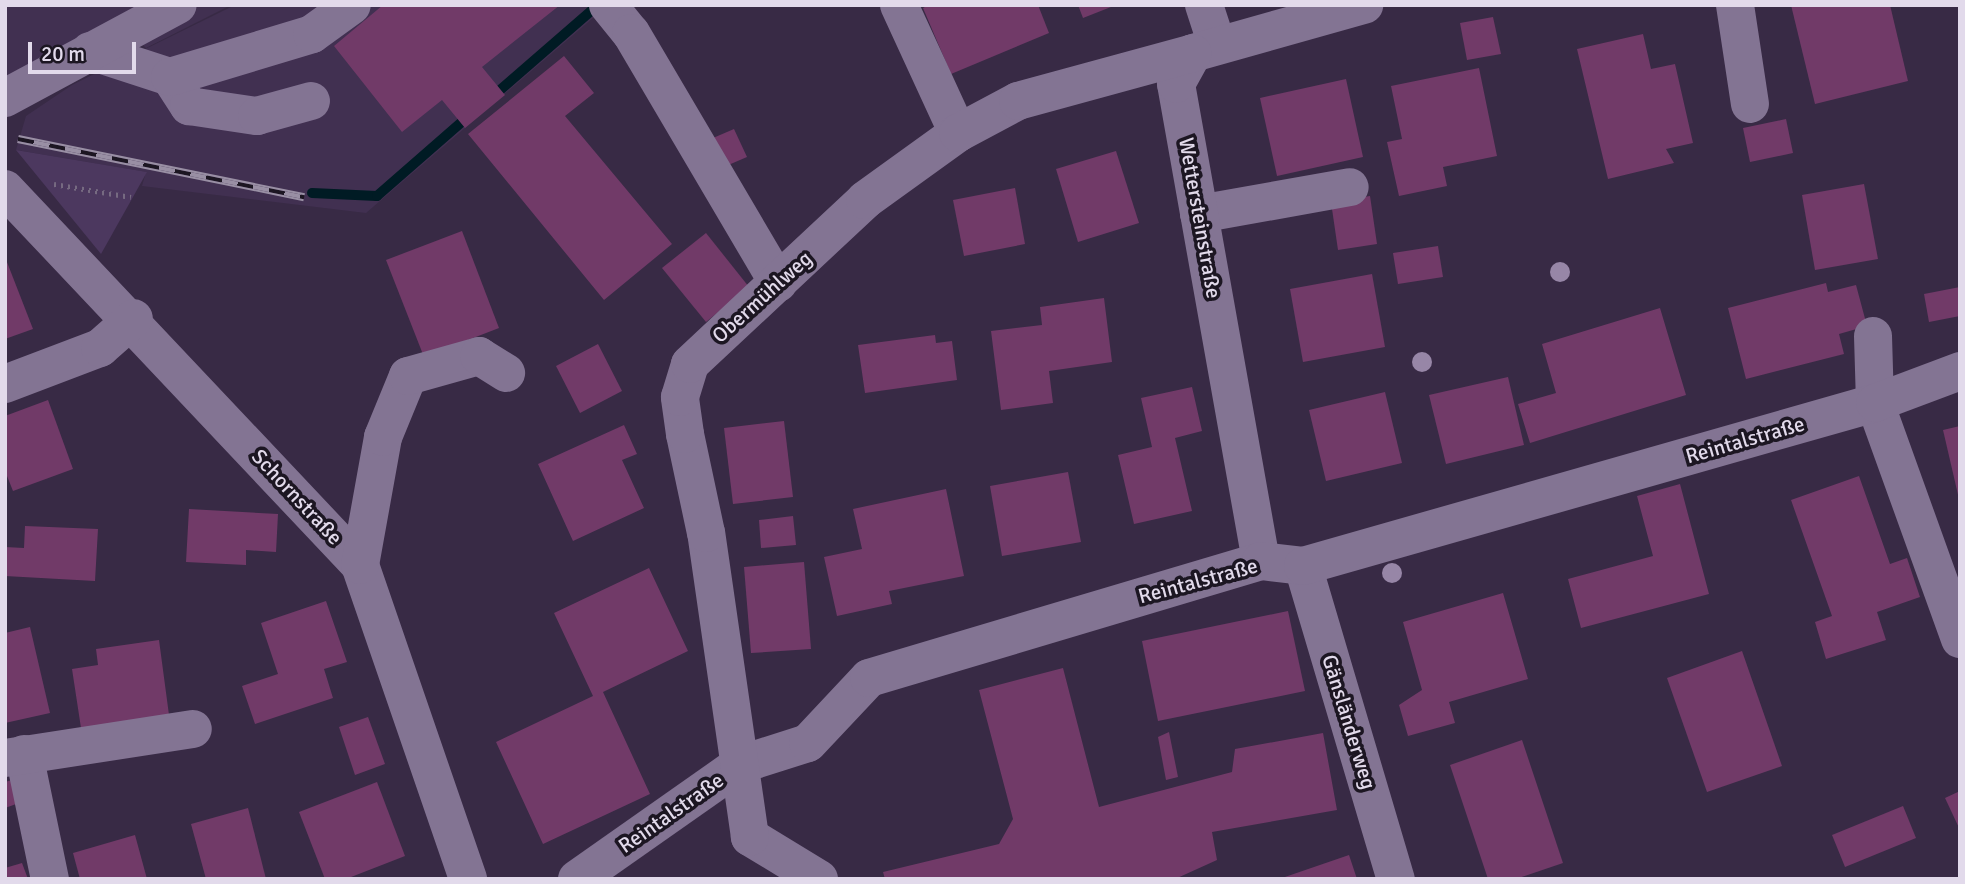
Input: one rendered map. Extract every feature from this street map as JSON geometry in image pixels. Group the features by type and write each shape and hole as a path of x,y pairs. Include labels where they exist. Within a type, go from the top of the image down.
{"street":[{"path":"5,99 178,5"},
{"path":"90,51 170,77 312,34 352,5"},
{"path":"900,5 958,133"},
{"path":"1204,5 1205,48 1364,5"},
{"path":"1735,5 1750,104"},
{"path":"614,12 778,283"},
{"name":"Obermühlweg","path":"819,879 751,837 680,397 690,365 891,178 958,133 1018,102 1205,48"},
{"name":"Wettersteinstraße","path":"1205,48 1176,84 1261,561"},
{"path":"170,77 189,106 257,116 311,101"},
{"path":"1199,214 1350,187"},
{"name":"Schornstraße","path":"16,192 134,318 190,388 360,565 468,879"},
{"path":"5,384 100,348 134,318"},
{"path":"1873,336 1875,403 1960,639"},
{"path":"360,565 383,437 408,376 479,356 506,373"},
{"name":"Reintalstraße","path":"577,879 739,765 808,743 869,678 1261,561 1303,566 1875,403 1960,371"},
{"name":"Gänsländerweg","path":"1303,566 1396,879"},
{"path":"50,879 15,756 193,729"}],"path":[{"path":"16,192 131,197"}],"shaded area":[{"path":"5,5 231,5 146,48 119,21 5,84"},
{"path":"235,5 608,5 366,213 142,186 146,172 16,150 26,116 72,85"},
{"path":"16,150 147,172 101,254"}],"building":[{"path":"383,5 560,5 482,67 505,95 465,128 442,100 402,132 334,46"},
{"path":"929,5 1038,5 1049,33 951,74 923,8"},
{"path":"1078,5 1116,5 1083,18"},
{"path":"1791,5 1890,5 1908,81 1815,104"},
{"path":"1493,17 1501,54 1467,60 1460,23"},
{"path":"1643,34 1651,69 1675,64 1693,143 1666,149 1674,163 1608,179 1577,49"},
{"path":"564,56 594,93 565,116 672,244 604,300 468,134"},
{"path":"1479,68 1497,156 1443,167 1447,186 1399,196 1387,142 1402,139 1391,86"},
{"path":"1346,79 1363,157 1277,176 1260,98"},
{"path":"1786,119 1793,153 1750,162 1743,128"},
{"path":"734,129 747,157 726,166 713,138"},
{"path":"1116,151 1139,223 1078,242 1056,169"},
{"path":"1864,184 1878,259 1815,270 1802,195"},
{"path":"1015,188 1025,244 964,256 953,200"},
{"path":"1370,196 1377,244 1338,250 1331,202"},
{"path":"462,231 499,328 424,357 386,260"},
{"path":"706,233 749,287 706,322 662,268"},
{"path":"1438,246 1443,277 1398,284 1393,253"},
{"path":"5,257 33,329 5,339"},
{"path":"1372,274 1385,347 1303,362 1290,289"},
{"path":"1826,283 1828,292 1856,285 1867,326 1839,334 1844,354 1746,379 1728,308"},
{"path":"1960,287 1960,316 1929,322 1924,294"},
{"path":"1104,298 1112,362 1049,371 1053,403 1001,410 991,331 1042,325 1040,307"},
{"path":"1660,308 1686,395 1530,443 1518,404 1556,393 1542,344"},
{"path":"935,335 936,343 952,341 957,380 865,393 858,345"},
{"path":"598,344 622,391 580,413 556,366"},
{"path":"1508,377 1524,445 1446,464 1429,395"},
{"path":"1192,387 1202,431 1175,438 1192,511 1134,524 1118,455 1152,447 1141,398"},
{"path":"1385,392 1402,463 1326,481 1309,410"},
{"path":"48,400 73,469 13,491 5,471 5,416"},
{"path":"784,421 793,497 733,504 724,428"},
{"path":"624,425 637,454 622,460 644,508 573,541 538,464"},
{"path":"1960,426 1960,499 1959,499 1943,430"},
{"path":"1068,472 1081,542 1002,556 990,486"},
{"path":"1859,476 1890,564 1907,558 1920,597 1877,612 1886,640 1826,659 1815,622 1832,616 1791,500"},
{"path":"1680,484 1709,594 1581,628 1568,579 1653,556 1637,496"},
{"path":"946,489 964,576 889,591 892,604 837,616 824,557 862,549 853,509"},
{"path":"189,509 278,514 276,552 246,550 246,565 186,562"},
{"path":"793,516 796,545 761,548 759,520"},
{"path":"25,526 98,529 95,581 5,576 5,547 24,548"},
{"path":"804,562 811,649 751,653 744,567"},
{"path":"649,568 688,651 603,692 650,794 543,844 496,742 593,696 554,613"},
{"path":"1503,593 1528,679 1449,702 1455,723 1408,736 1399,705 1422,690 1403,622"},
{"path":"326,601 347,662 324,669 333,698 255,724 242,686 278,674 261,623"},
{"path":"1288,611 1305,691 1158,721 1142,641"},
{"path":"30,627 50,713 5,723 5,633"},
{"path":"159,640 169,715 81,728 72,669 98,665 96,649"},
{"path":"1742,651 1782,766 1707,792 1667,678"},
{"path":"1063,668 1099,807 1232,772 1235,749 1323,733 1337,810 1212,832 1217,860 1175,879 885,879 883,872 999,844 1013,819 979,690"},
{"path":"368,717 385,764 355,775 339,727"},
{"path":"1169,732 1178,777 1166,780 1158,737"},
{"path":"1522,740 1563,863 1516,879 1488,879 1450,765"},
{"path":"12,780 19,803 5,808 5,782"},
{"path":"377,782 405,856 346,879 325,879 299,812"},
{"path":"1960,791 1960,830 1945,798"},
{"path":"1903,806 1916,838 1845,867 1832,835"},
{"path":"248,808 266,879 206,879 191,824"},
{"path":"135,835 147,879 80,879 73,853"},
{"path":"1349,855 1357,879 1282,879 1282,878"},
{"path":"22,863 28,879 5,879 5,868"}],"waterway":[{"path":"492,97 598,5"},
{"path":"312,193 377,196 471,114"}],"railway":[{"path":"18,139 304,197"}]}
